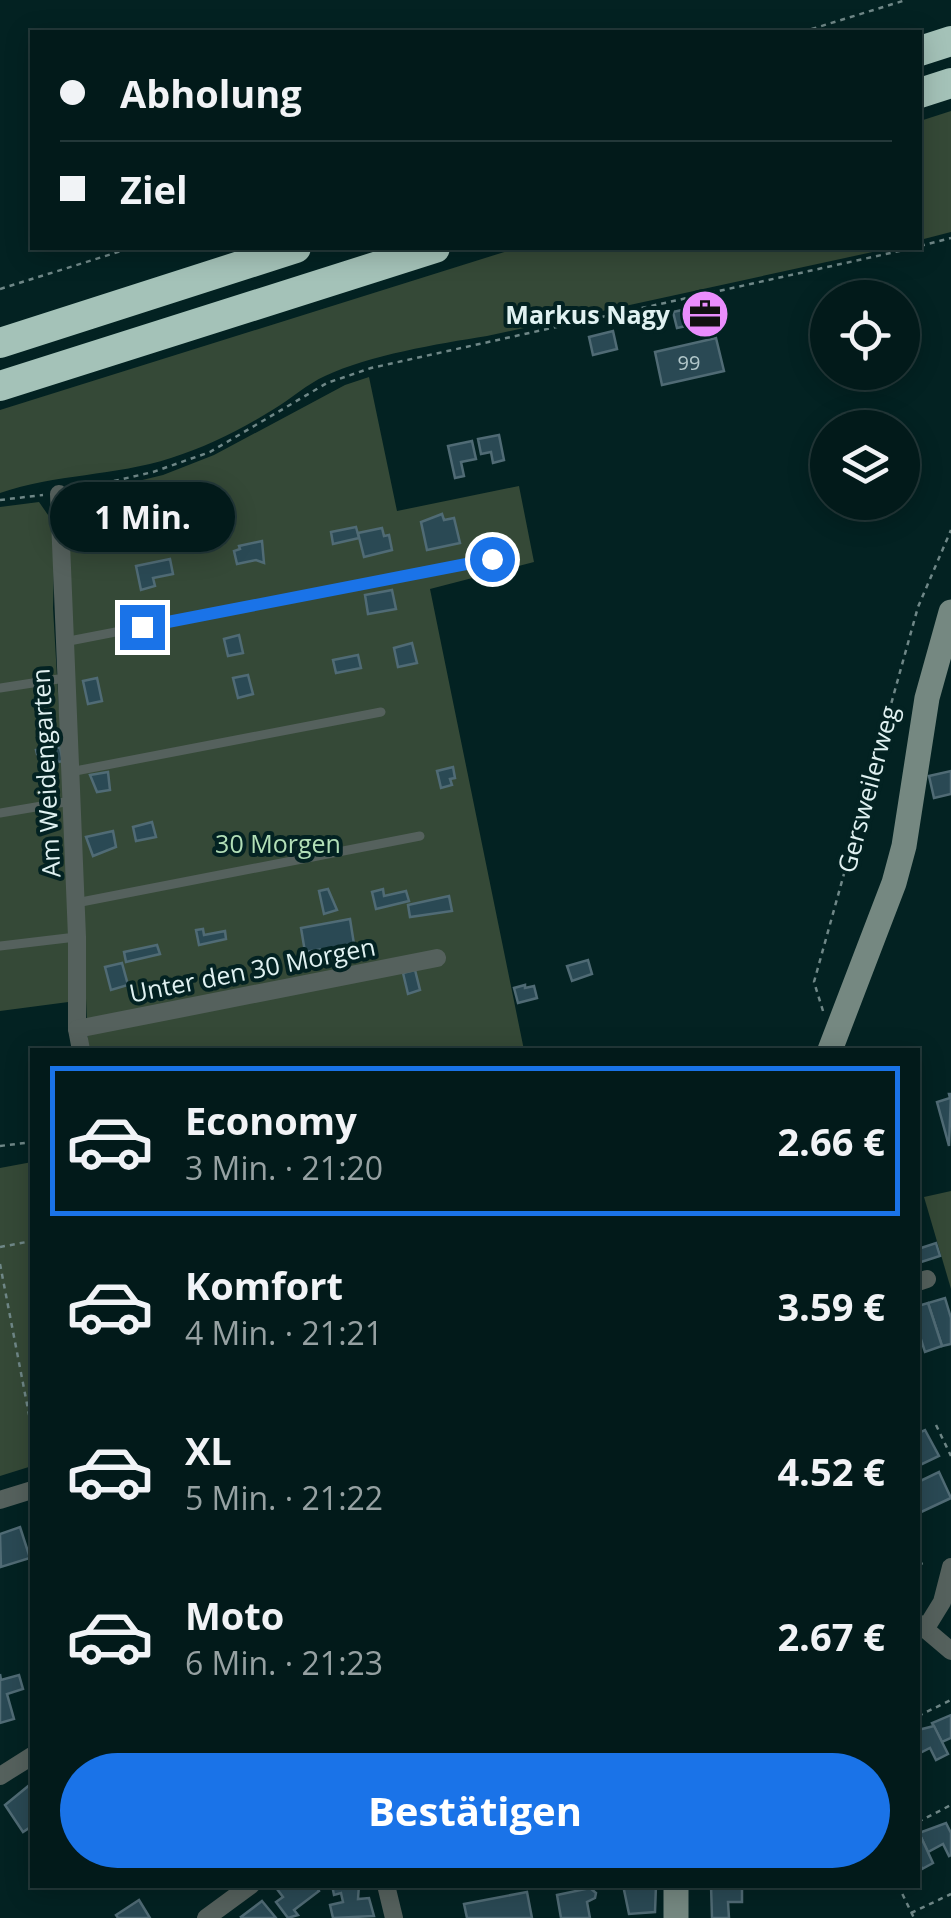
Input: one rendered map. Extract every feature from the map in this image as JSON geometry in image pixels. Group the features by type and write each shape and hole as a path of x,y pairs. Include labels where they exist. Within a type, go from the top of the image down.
{"highway":[{"path":"922,49 951,40"},
{"path":"922,92 951,83"},
{"path":"0,343 290,250"},
{"path":"0,386 429,250"}],"street":[{"name":"Am Weidengarten","path":"60,494 81,1048"},
{"path":"832,1044 894,883 904,846 927,698 951,612"},
{"name":"Unter den 30 Morgen","path":"77,1029 437,958"},
{"path":"0,1500 30,1491"},
{"path":"951,1567 942,1602 922,1626 951,1651"},
{"path":"0,1776 30,1757"},
{"path":"206,1918 247,1888"},
{"path":"387,1888 394,1918"},
{"path":"676,1888 676,1918"}],"lane":[{"path":"64,642 492,559"},
{"path":"0,688 65,678"},
{"path":"70,772 381,712"},
{"path":"0,813 72,800"},
{"path":"76,904 420,836"},
{"path":"0,946 77,937"}],"path":[{"path":"808,30 906,0"},
{"path":"922,245 951,238"},
{"path":"0,289 125,250"},
{"path":"0,500 60,494 153,472 210,452 327,384 371,368 904,250"},
{"name":"Gersweilerweg","path":"832,1044 814,982 918,607 951,530"},
{"path":"0,1146 30,1142"},
{"path":"0,1247 30,1242"},
{"path":"0,1264 30,1420"},
{"path":"936,1425 951,1456"},
{"path":"920,1715 951,1700"},
{"path":"920,1821 951,1805"},
{"path":"899,1888 912,1916 951,1894"}],"green space":[{"path":"951,111 951,232 922,239 922,120"},
{"path":"511,250 882,250 383,356 325,376 249,424 184,454 0,493 0,410"},
{"name":"30 Morgen","path":"369,377 397,511 519,486 534,562 430,589 524,1048 88,1048 67,511 72,497 163,475 214,455 345,385"},
{"path":"39,502 55,525 53,608 76,1001 0,1011 0,507"},
{"path":"30,1162 30,1467 0,1476 0,1168"},
{"path":"951,1191 951,1289 924,1197"}],"building":[{"path":"710,304 714,320 677,328 673,312"},
{"path":"613,331 617,349 593,355 589,337"},
{"path":"716,338 724,371 662,385 655,352"},
{"path":"499,435 504,460 493,463 491,452 481,454 478,439"},
{"path":"472,441 476,459 461,462 464,476 455,478 448,446"},
{"path":"442,514 444,520 454,518 460,543 427,550 421,522"},
{"path":"356,527 359,538 333,544 331,532"},
{"path":"382,528 384,536 389,535 392,550 364,557 358,533"},
{"path":"262,541 264,563 256,560 237,564 234,551 239,546"},
{"path":"170,559 173,574 153,578 155,586 141,590 136,566"},
{"path":"392,590 396,609 368,614 365,595"},
{"path":"239,635 243,653 228,656 224,639"},
{"path":"412,643 417,663 398,667 394,648"},
{"path":"358,655 361,668 336,673 333,660"},
{"path":"248,675 253,694 238,698 233,678"},
{"path":"97,678 102,701 88,704 83,681"},
{"path":"60,748 63,761 48,764 46,752 37,754 36,750"},
{"path":"453,767 452,785 441,788 437,771"},
{"path":"951,771 951,794 934,798 929,776"},
{"path":"108,772 110,790 97,792 90,775"},
{"path":"152,822 156,837 136,841 133,827"},
{"path":"113,831 116,847 93,856 86,837"},
{"path":"328,889 337,910 324,914 319,891"},
{"path":"383,889 384,896 406,891 409,901 376,909 372,892"},
{"path":"449,896 452,911 410,917 408,905"},
{"path":"350,919 354,944 305,952 301,928"},
{"path":"203,929 204,935 225,931 226,939 199,945 196,930"},
{"path":"157,945 160,954 126,962 124,952"},
{"path":"588,960 592,974 572,981 567,966"},
{"path":"122,963 128,985 111,990 105,967"},
{"path":"415,970 420,990 408,994 403,973"},
{"path":"534,986 537,998 518,1003 514,988"},
{"path":"951,1094 949,1146 937,1102 950,1098"},
{"path":"936,1243 940,1256 920,1262 920,1248"},
{"path":"945,1298 951,1318 951,1344 942,1346 928,1303"},
{"path":"928,1303 942,1346 925,1352 920,1336 920,1305"},
{"path":"925,1430 939,1456 920,1465 920,1432"},
{"path":"939,1472 951,1498 920,1513 920,1481"},
{"path":"20,1527 30,1558 1,1567 0,1534"},
{"path":"0,1674 1,1680 19,1675 23,1689 7,1694 14,1719 0,1723"},
{"path":"951,1715 951,1738 942,1742 932,1723"},
{"path":"934,1726 948,1754 936,1760 930,1748 920,1753 920,1730"},
{"path":"30,1785 30,1827 23,1832 5,1805"},
{"path":"946,1823 951,1833 951,1855 943,1844 928,1852 920,1833"},
{"path":"920,1835 933,1863 922,1869 920,1864"},
{"path":"333,1888 359,1888 358,1899 369,1898 374,1916 333,1918 330,1905 343,1902 341,1893 334,1895"},
{"path":"590,1888 596,1893 587,1902 590,1918 561,1918 557,1895"},
{"path":"624,1888 656,1888 655,1912 629,1914"},
{"path":"711,1888 742,1888 742,1902 728,1902 729,1918 712,1918"},
{"path":"277,1889 319,1891 294,1910 298,1915 288,1918 276,1902 283,1897"},
{"path":"527,1892 532,1918 467,1918 464,1904"},
{"path":"139,1900 150,1918 118,1918 116,1915"},
{"path":"262,1901 276,1918 241,1917"}],"place":[{"name":"Markus Nagy","path":"705,314"}],"route":[{"path":"142,627 492,559"}]}
